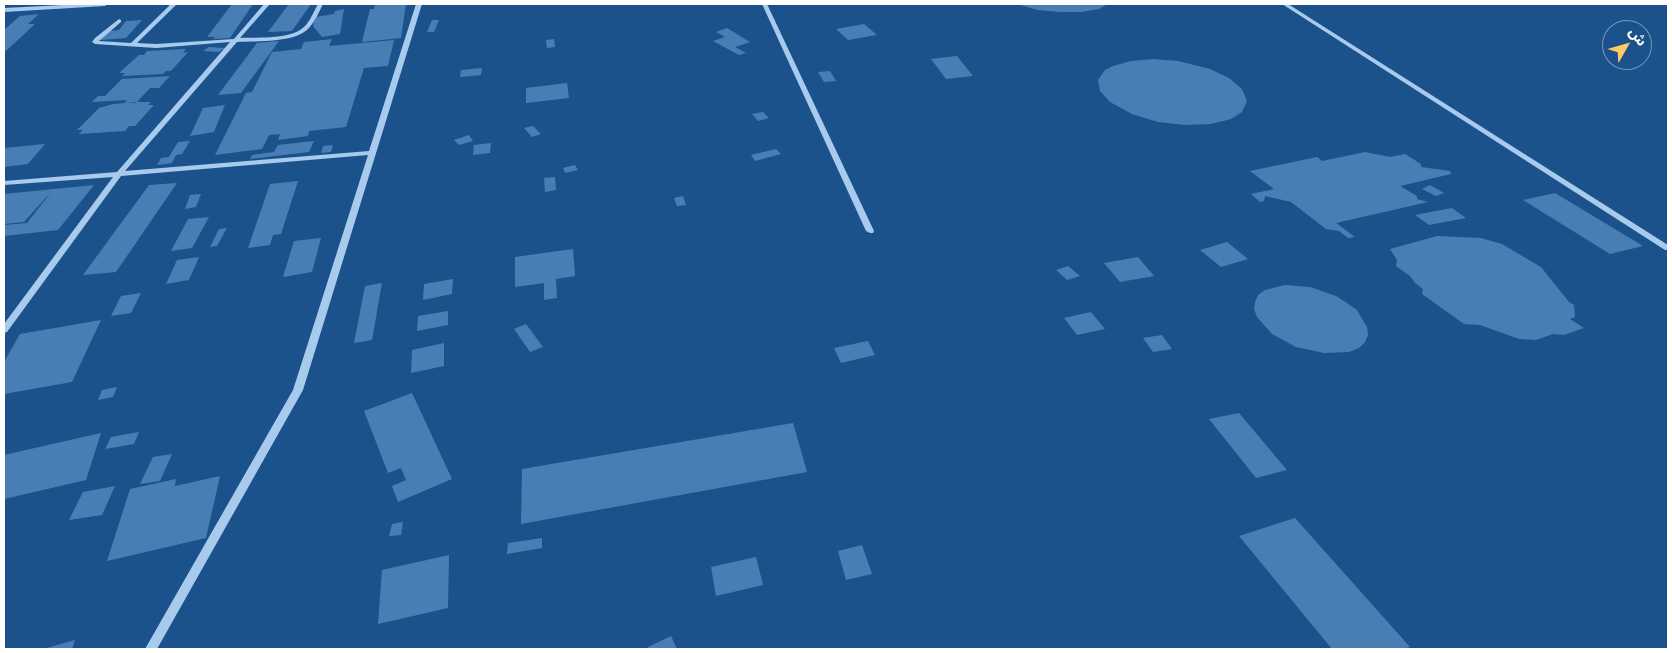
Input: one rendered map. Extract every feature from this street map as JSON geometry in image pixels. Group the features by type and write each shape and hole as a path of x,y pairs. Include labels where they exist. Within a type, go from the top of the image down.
{"lane":[{"path":"5,10 105,4"},
{"path":"132,45 174,4"},
{"path":"4,330 119,174 267,4"},
{"path":"119,20 95,42 156,46 285,37 303,32 320,4"},
{"path":"151,649 298,390 419,4"},
{"path":"764,4 870,231"},
{"path":"1285,4 1668,248"},
{"path":"4,182 372,153"}],"building":[{"path":"232,4 253,4 230,38 213,39 215,37 207,37"},
{"path":"289,4 311,4 292,31 268,32"},
{"path":"375,4 406,4 401,38 362,42 370,9 374,9"},
{"path":"1017,4 1108,4 1099,9 1081,12 1060,12 1038,10"},
{"path":"344,9 340,34 322,37 313,26 315,17 334,14 335,11"},
{"path":"39,14 28,24 35,24 4,51 4,30 20,16"},
{"path":"142,20 126,38 100,40 109,31 119,30 126,21"},
{"path":"432,20 439,20 434,32 427,32"},
{"path":"864,24 877,35 848,40 836,29"},
{"path":"727,28 750,42 735,47 746,53 739,55 713,41 725,37 716,32"},
{"path":"332,39 329,46 394,40 388,66 364,68 346,127 309,131 308,136 278,140 280,134 269,135 262,149 215,155 246,93 252,92 272,52 301,49 304,42"},
{"path":"554,39 555,47 547,48 546,40"},
{"path":"279,41 241,93 218,95 257,43"},
{"path":"209,47 225,48 219,52 203,51"},
{"path":"186,49 183,53 188,52 171,71 166,71 163,74 122,76 125,73 119,73 139,55 144,55 147,51"},
{"path":"957,56 973,76 946,79 931,59"},
{"path":"1153,59 1178,61 1210,69 1229,78 1242,89 1247,101 1242,112 1231,119 1211,124 1185,125 1158,122 1132,114 1110,102 1100,91 1098,80 1105,70 1131,61"},
{"path":"482,68 481,75 460,77 461,70"},
{"path":"830,71 836,81 824,82 818,72"},
{"path":"170,76 159,88 150,88 136,103 124,103 127,100 92,102 98,96 105,96 122,79"},
{"path":"567,83 569,98 526,103 526,88"},
{"path":"151,102 148,105 154,105 135,126 129,126 125,131 79,134 83,130 77,130 99,108 113,104"},
{"path":"225,105 214,132 190,136 203,108"},
{"path":"763,112 769,118 758,121 752,114"},
{"path":"533,126 541,134 532,137 524,128"},
{"path":"469,135 473,141 459,145 454,140"},
{"path":"190,141 182,154 176,155 172,163 157,165 161,158 169,157 178,142"},
{"path":"314,141 309,152 250,159 252,155 274,152 278,145"},
{"path":"491,143 490,153 473,155 474,145"},
{"path":"45,144 28,164 4,167 4,148"},
{"path":"333,145 331,152 321,153 323,146"},
{"path":"776,149 781,154 755,161 751,155"},
{"path":"1365,152 1390,157 1405,154 1421,164 1421,167 1450,171 1451,174 1400,186 1417,196 1417,199 1428,202 1336,223 1355,237 1348,238 1339,231 1326,229 1291,202 1265,196 1264,201 1260,202 1251,194 1274,189 1250,171 1317,157 1322,161"},
{"path":"575,165 578,170 565,173 563,168"},
{"path":"555,177 556,190 545,192 544,178"},
{"path":"298,181 281,234 273,235 270,245 248,248 270,184"},
{"path":"177,183 116,272 83,275 149,185"},
{"path":"94,185 58,230 4,236 4,225 27,223 52,191 24,222 4,224 4,194"},
{"path":"1430,185 1444,193 1436,196 1422,189"},
{"path":"1555,193 1643,246 1610,254 1523,200"},
{"path":"201,194 196,207 185,209 190,195"},
{"path":"683,196 686,205 677,206 674,198"},
{"path":"1452,208 1466,218 1429,225 1415,215"},
{"path":"209,217 192,248 171,251 188,219"},
{"path":"227,228 217,246 210,247 219,229"},
{"path":"1437,236 1481,238 1502,244 1541,267 1569,302 1574,305 1575,317 1570,319 1584,328 1564,335 1553,334 1536,340 1519,339 1480,325 1464,324 1422,294 1423,289 1396,266 1397,260 1390,249"},
{"path":"321,238 312,272 283,277 294,241"},
{"path":"1227,242 1248,259 1221,267 1200,250"},
{"path":"573,249 575,276 556,279 557,298 544,300 544,283 515,287 515,257"},
{"path":"199,257 189,280 166,284 177,260"},
{"path":"1138,257 1154,276 1120,282 1104,263"},
{"path":"1068,266 1080,276 1067,280 1056,270"},
{"path":"453,279 452,294 423,300 424,284"},
{"path":"382,283 372,340 354,343 365,286"},
{"path":"1285,285 1310,287 1336,296 1357,310 1367,327 1368,335 1365,342 1359,348 1349,352 1324,353 1296,347 1272,334 1257,317 1254,309 1255,302 1258,295 1265,290"},
{"path":"141,293 131,313 111,316 121,296"},
{"path":"448,311 448,325 417,331 418,316"},
{"path":"1091,312 1105,329 1077,335 1064,318"},
{"path":"101,320 72,382 4,394 4,362 20,334"},
{"path":"526,324 543,347 530,352 514,329"},
{"path":"1162,335 1172,349 1153,352 1143,338"},
{"path":"868,341 875,355 841,363 834,348"},
{"path":"444,343 444,366 411,373 412,350"},
{"path":"117,387 113,397 98,400 102,390"},
{"path":"412,393 452,479 398,502 392,486 406,480 401,468 388,473 364,411"},
{"path":"1239,413 1287,470 1256,478 1209,419"},
{"path":"793,423 807,472 521,524 522,469"},
{"path":"139,432 134,444 105,449 111,437"},
{"path":"101,433 86,480 4,499 4,455"},
{"path":"172,454 160,481 140,484 153,457"},
{"path":"220,476 206,538 107,561 130,489 176,479 175,486"},
{"path":"115,486 102,515 69,520 83,492"},
{"path":"1295,518 1410,647 1403,649 1332,649 1239,536"},
{"path":"403,522 401,535 389,536 392,524"},
{"path":"542,538 542,548 507,554 508,543"},
{"path":"862,545 872,574 846,580 838,551"},
{"path":"449,555 448,608 378,624 382,570"},
{"path":"756,557 763,585 716,596 711,567"},
{"path":"671,636 677,649 649,649 648,647"},
{"path":"75,640 72,649 43,649"}]}
